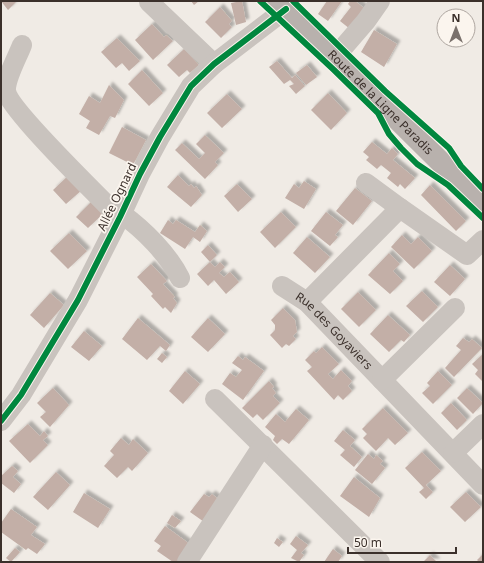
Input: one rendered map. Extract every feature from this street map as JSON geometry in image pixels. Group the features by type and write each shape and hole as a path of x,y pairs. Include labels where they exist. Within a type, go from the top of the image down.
{"main road":[{"name":"Route de la Ligne Paradis","path":"282,5 483,204"}],"street":[{"path":"335,57 366,21 380,1"},
{"path":"149,2 214,64"},
{"name":"Allée Ognard","path":"1,421 21,396 78,300 121,216 140,174 191,86 282,5"},
{"path":"22,45 8,81 6,89 8,97 26,120 108,207 135,224 174,266 180,278"},
{"path":"366,184 467,255 483,240"},
{"path":"307,302 400,208"},
{"name":"Rue des Goyaviers","path":"282,286 307,302 483,485"},
{"name":"Rue des Goyaviers","path":"382,380 455,308"},
{"path":"215,399 380,562"},
{"path":"453,453 483,424"},
{"path":"188,562 263,445"}],"building":[{"path":"1,1 17,1 8,10"},
{"path":"191,1 199,1 194,5"},
{"path":"242,1 246,22 236,25 231,3"},
{"path":"327,1 342,1 328,21 318,14"},
{"path":"350,1 355,1 368,11 350,29 340,21 351,7 348,4"},
{"path":"220,7 232,21 229,24 232,27 221,38 205,22"},
{"path":"152,24 164,37 166,35 173,41 153,60 135,40"},
{"path":"374,30 397,44 384,67 361,52"},
{"path":"117,38 140,61 129,71 122,63 116,68 101,52"},
{"path":"184,49 199,65 190,73 187,70 179,77 167,65"},
{"path":"277,61 292,78 295,75 305,86 296,94 289,86 294,84 290,80 284,84 269,67"},
{"path":"307,65 317,77 306,85 296,73"},
{"path":"142,70 163,93 149,106 128,84"},
{"path":"109,85 124,100 115,118 110,116 99,135 86,128 90,121 79,114 89,96 100,103"},
{"path":"328,93 347,113 331,130 311,110"},
{"path":"227,94 242,109 222,128 207,113"},
{"path":"122,127 146,140 133,165 109,153"},
{"path":"205,135 224,153 215,162 218,165 205,179 175,150 182,143 199,159 205,153 196,144"},
{"path":"372,142 387,154 392,148 398,154 393,160 415,178 405,189 400,184 398,187 387,178 391,173 381,165 377,169 366,160 369,157 363,152"},
{"path":"69,175 83,189 66,204 53,190"},
{"path":"178,175 189,186 191,184 194,188 196,186 202,195 191,207 167,187"},
{"path":"304,181 316,189 304,209 285,198 294,184 299,188"},
{"path":"237,184 252,199 238,212 224,196"},
{"path":"430,185 466,221 456,231 421,195"},
{"path":"355,188 372,201 353,225 336,211"},
{"path":"93,200 105,212 88,228 76,217"},
{"path":"281,212 296,227 275,248 260,232"},
{"path":"326,212 343,225 335,235 338,237 330,246 311,231"},
{"path":"168,220 173,224 176,220 195,232 200,225 207,231 200,242 193,237 185,249 160,233"},
{"path":"69,233 87,251 68,269 50,251"},
{"path":"402,235 411,244 418,237 432,251 414,269 391,247"},
{"path":"307,237 330,257 315,273 293,253"},
{"path":"208,245 217,255 210,262 201,252"},
{"path":"389,253 400,264 393,271 403,281 390,294 368,275"},
{"path":"210,262 215,267 220,262 225,267 219,273 224,277 230,272 239,282 226,294 214,280 208,286 197,274"},
{"path":"151,264 167,281 163,284 175,297 173,298 177,303 171,313 165,307 163,309 151,296 153,294 137,277"},
{"path":"450,265 465,279 450,296 434,282"},
{"path":"422,291 438,307 423,322 406,306"},
{"path":"358,292 376,310 359,327 341,309"},
{"path":"50,293 64,305 44,328 30,315"},
{"path":"283,308 295,320 297,332 293,336 296,339 289,346 286,344 282,348 270,335 275,330 275,325 271,320"},
{"path":"388,315 410,335 404,342 401,340 389,352 370,334"},
{"path":"138,318 170,345 166,351 160,346 147,360 122,339"},
{"path":"208,318 225,334 208,352 191,337"},
{"path":"84,331 102,346 89,361 71,347"},
{"path":"463,338 469,342 472,339 482,348 454,377 445,368 461,350 456,346"},
{"path":"322,347 339,364 328,374 333,379 341,370 352,381 348,386 352,391 343,400 338,395 334,400 307,371 312,367 305,360 314,351 316,353"},
{"path":"162,353 167,357 162,363 157,359"},
{"path":"483,354 483,382 475,374 478,370 472,364"},
{"path":"238,356 243,360 245,357 264,371 243,400 222,384 230,373 236,377 242,370 232,363"},
{"path":"185,371 200,384 183,404 169,391"},
{"path":"438,371 452,385 433,404 422,393 430,386 427,383"},
{"path":"269,381 274,387 272,388 276,393 273,396 280,403 263,420 257,414 253,418 242,408"},
{"path":"53,388 69,405 50,427 40,417 46,412 37,403"},
{"path":"467,388 483,403 473,414 457,398"},
{"path":"451,403 467,420 457,430 441,413"},
{"path":"383,408 408,433 395,445 388,438 376,451 363,438 367,434 362,429"},
{"path":"296,409 309,420 289,444 282,439 277,444 273,440 275,436 265,427 276,414 285,422"},
{"path":"28,424 40,436 44,431 48,436 43,440 48,445 30,463 9,441"},
{"path":"343,430 355,440 350,446 362,457 354,467 340,455 345,450 334,441"},
{"path":"121,438 129,445 133,439 148,453 132,471 128,467 117,478 104,466 114,455 110,451"},
{"path":"422,452 441,471 426,485 433,492 426,499 419,492 424,488 405,468"},
{"path":"368,454 374,459 376,455 383,461 380,464 385,468 372,484 355,470"},
{"path":"12,466 18,471 13,477 21,484 14,493 1,483 1,476"},
{"path":"56,472 70,485 48,510 33,497"},
{"path":"354,477 380,498 369,517 340,496"},
{"path":"466,492 481,507 465,522 450,507"},
{"path":"84,493 110,509 98,528 73,512"},
{"path":"204,494 209,497 212,494 223,503 207,524 190,512"},
{"path":"11,509 37,527 31,535 45,544 37,554 28,548 26,550 1,532 1,523"},
{"path":"172,515 181,521 175,528 167,523"},
{"path":"165,526 191,545 179,562 173,562 157,551 161,546 154,541"},
{"path":"296,536 308,545 301,553 304,555 299,562 291,558 297,550 290,544"},
{"path":"277,538 283,542 279,547 274,543"},
{"path":"15,548 20,552 11,562 6,558"},
{"path":"333,549 342,556 338,562 324,562"},
{"path":"430,555 437,562 423,562"},
{"path":"482,555 483,562 479,562 477,560"}],"cycle path":[{"path":"260,1 378,113 389,134 417,164 448,185 483,218"},
{"path":"293,1 385,91 449,148 461,166 483,189"},
{"path":"1,421 21,395 78,300 140,174 160,137 191,86 214,64 286,9"}]}
